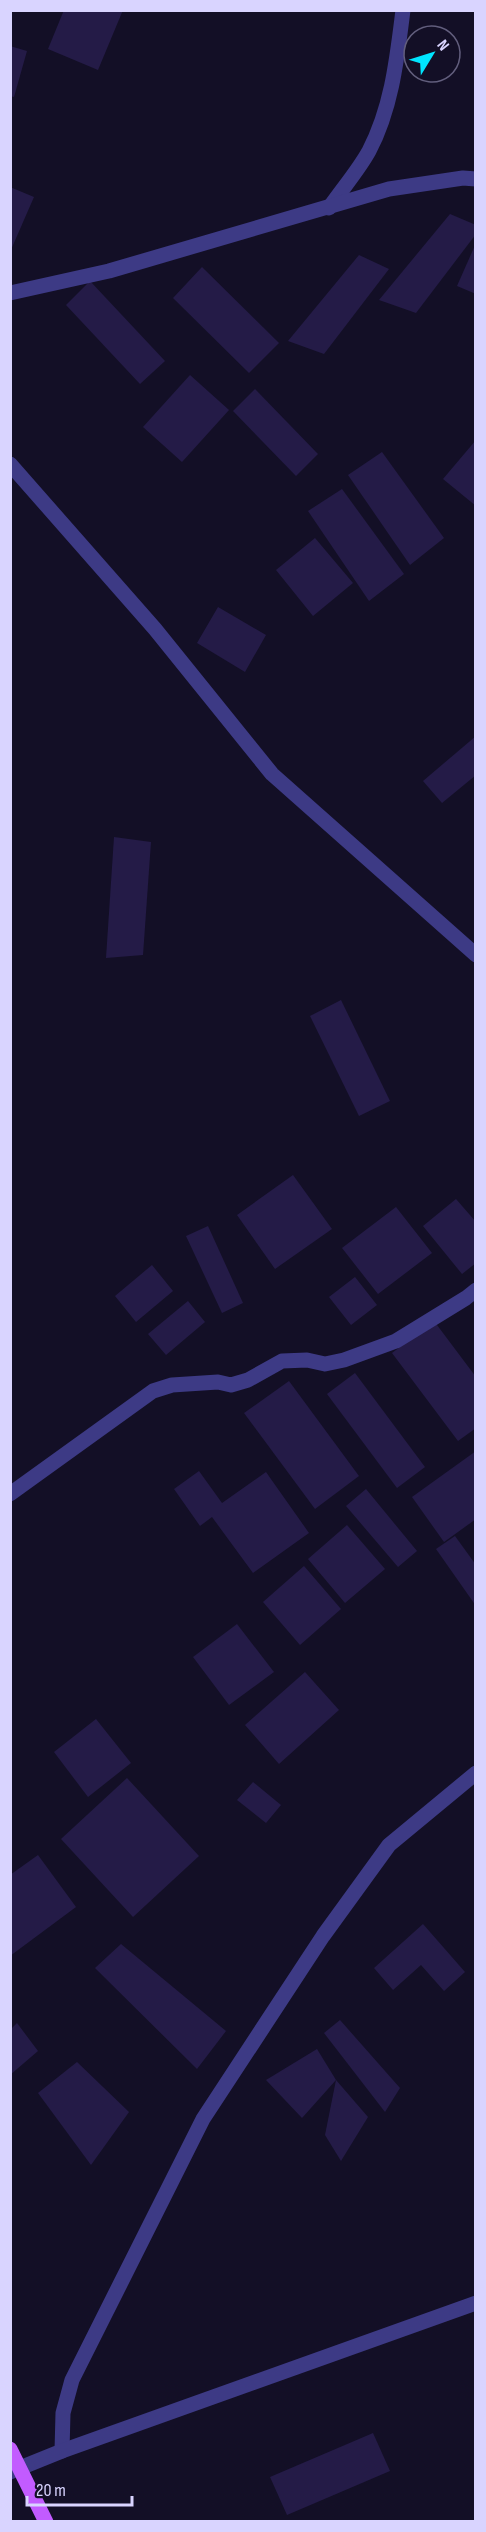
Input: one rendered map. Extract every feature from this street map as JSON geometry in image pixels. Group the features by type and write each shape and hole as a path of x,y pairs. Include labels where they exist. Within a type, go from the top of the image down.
{"main road":[{"path":"10,2449 15,2470 46,2522"}],"street":[{"path":"329,208 369,151 386,108 396,61 403,10"},
{"path":"10,293 109,272 389,189 463,178 476,179"},
{"path":"10,464 155,629 272,774 476,955"},
{"path":"10,1494 153,1392 172,1385 218,1382 231,1385 248,1380 282,1361 308,1360 325,1364 344,1360 396,1341 476,1290"},
{"path":"62,2451 63,2413 72,2380 203,2118 323,1936 389,1845 476,1773"},
{"path":"15,2470 62,2451 476,2303"}],"building":[{"path":"64,10 123,10 98,70 48,49"},
{"path":"10,46 27,51 14,97 10,96"},
{"path":"10,187 34,197 10,252"},
{"path":"450,214 476,225 476,234 416,313 379,300"},
{"path":"476,243 476,294 457,286"},
{"path":"359,255 389,269 324,354 288,341"},
{"path":"202,267 279,343 249,373 173,298"},
{"path":"90,281 165,361 140,384 66,305"},
{"path":"190,375 229,410 182,462 143,427"},
{"path":"255,389 318,454 296,476 233,411"},
{"path":"476,440 476,506 443,479"},
{"path":"382,452 444,538 410,565 348,475"},
{"path":"342,489 404,574 369,601 308,511"},
{"path":"315,538 353,583 313,616 276,570"},
{"path":"218,607 266,635 245,672 197,643"},
{"path":"476,736 476,775 442,803 423,781"},
{"path":"114,837 151,842 143,955 106,958"},
{"path":"341,1000 390,1101 359,1116 310,1016"},
{"path":"293,1175 332,1229 275,1269 237,1215"},
{"path":"456,1199 476,1222 476,1263 462,1274 423,1226"},
{"path":"396,1207 432,1253 378,1294 342,1248"},
{"path":"208,1226 243,1303 222,1313 186,1236"},
{"path":"152,1265 173,1291 136,1322 115,1296"},
{"path":"355,1277 377,1305 351,1325 329,1297"},
{"path":"188,1301 205,1322 166,1355 148,1334"},
{"path":"434,1321 476,1377 476,1428 458,1441 392,1353"},
{"path":"355,1373 425,1467 397,1488 327,1394"},
{"path":"289,1381 359,1476 315,1509 244,1413"},
{"path":"476,1451 476,1519 444,1542 412,1497"},
{"path":"199,1471 222,1503 266,1472 309,1533 253,1573 212,1517 200,1526 174,1489"},
{"path":"366,1489 417,1551 398,1567 346,1506"},
{"path":"347,1525 385,1569 345,1603 308,1559"},
{"path":"455,1536 476,1565 476,1606 436,1549"},
{"path":"304,1566 341,1609 300,1645 263,1602"},
{"path":"237,1624 274,1672 229,1705 193,1657"},
{"path":"305,1672 339,1710 279,1764 245,1725"},
{"path":"96,1719 131,1763 88,1797 54,1752"},
{"path":"127,1778 199,1856 133,1917 61,1839"},
{"path":"253,1782 281,1805 266,1823 237,1800"},
{"path":"38,1855 76,1907 10,1956 10,1875"},
{"path":"423,1924 465,1972 444,1991 421,1965 393,1990 374,1968"},
{"path":"121,1944 226,2031 197,2069 95,1968"},
{"path":"340,2020 400,2088 385,2112 324,2033"},
{"path":"17,2023 38,2051 10,2075 10,2030"},
{"path":"317,2049 336,2080 302,2118 266,2080"},
{"path":"77,2062 129,2112 91,2165 38,2093"},
{"path":"336,2080 368,2117 341,2161 325,2135"},
{"path":"373,2433 390,2471 287,2515 270,2477"}]}
